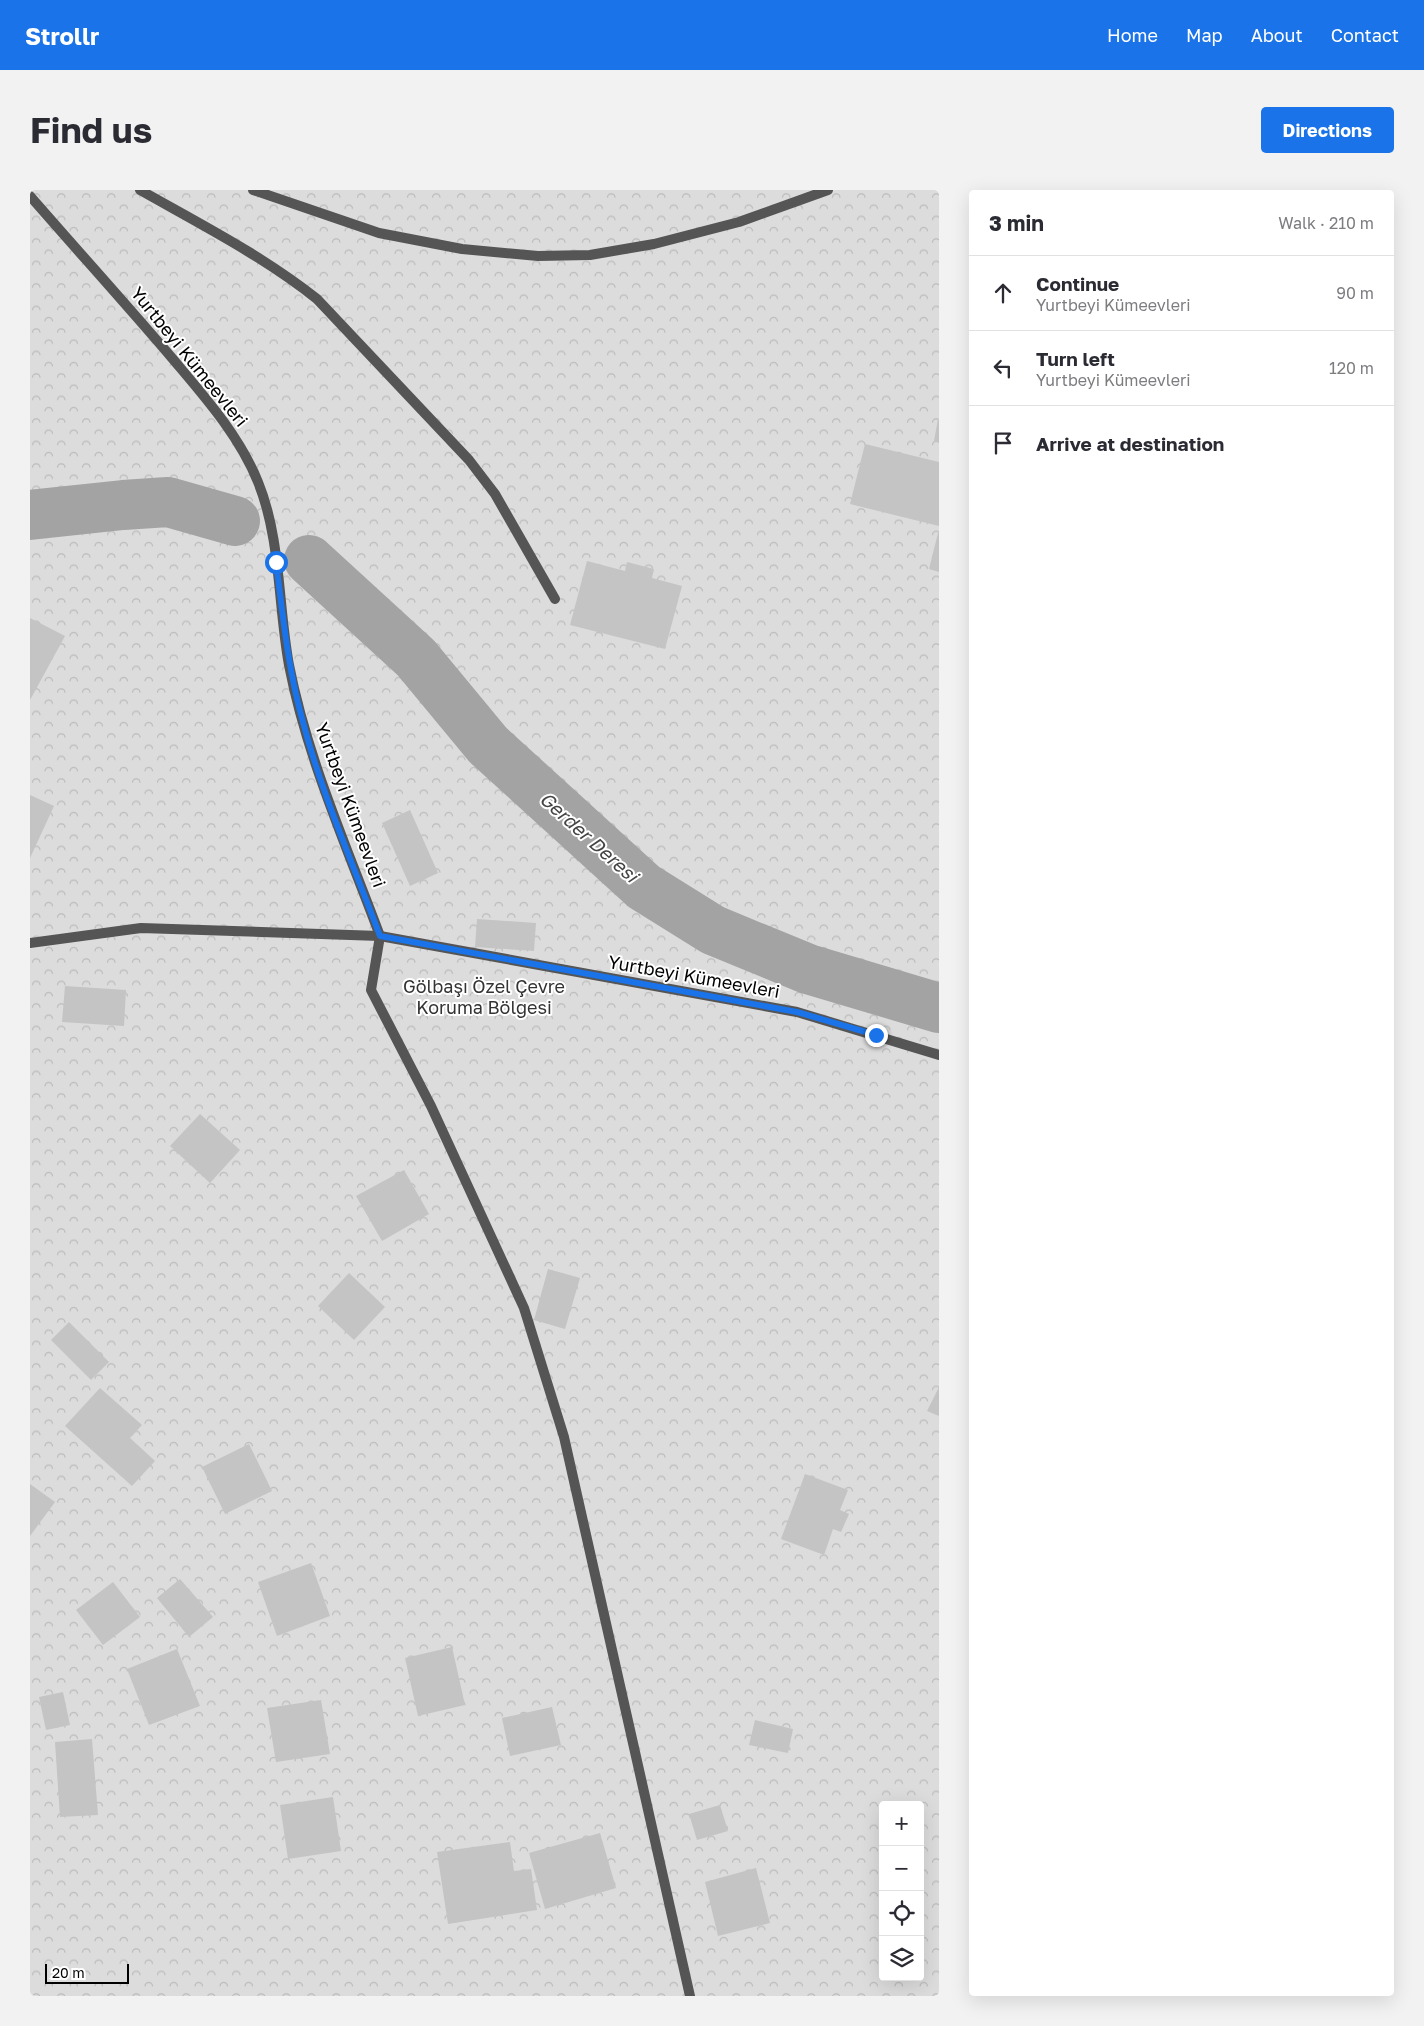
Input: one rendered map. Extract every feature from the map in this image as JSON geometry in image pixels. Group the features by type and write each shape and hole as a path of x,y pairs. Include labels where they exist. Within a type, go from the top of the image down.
{"street":[{"path":"140,190 252,253 290,278 317,299 469,460 495,494 555,599"},
{"path":"253,190 379,233 462,249 538,256 590,255 654,244 738,222 828,190"},
{"name":"Yurtbeyi Kümeevleri","path":"30,196 211,405 241,447 258,482 268,513 289,664 303,724 325,792 380,936 797,1012 939,1055"},
{"path":"30,943 141,928 380,936 371,990 431,1106 524,1308 564,1437 690,1996"}],"green space":[{"name":"Gölbaşı Özel Çevre Koruma Bölgesi","path":"30,190 939,190 939,1996 30,1996"}],"building":[{"path":"939,419 939,442 934,441"},
{"path":"865,444 939,462 939,526 850,504"},
{"path":"939,533 939,572 929,569"},
{"path":"587,561 625,571 627,562 654,569 652,578 682,586 665,649 570,625"},
{"path":"30,618 65,636 30,700"},
{"path":"30,795 54,806 30,858"},
{"path":"410,810 438,873 410,886 382,823"},
{"path":"477,919 536,923 534,951 475,947"},
{"path":"65,986 126,990 124,1026 62,1022"},
{"path":"200,1114 240,1150 210,1183 170,1146"},
{"path":"404,1170 429,1214 382,1241 356,1196"},
{"path":"548,1269 580,1278 565,1329 534,1320"},
{"path":"349,1273 385,1307 354,1340 318,1306"},
{"path":"69,1322 109,1362 91,1380 51,1340"},
{"path":"939,1387 939,1416 927,1411"},
{"path":"100,1388 142,1425 130,1438 155,1461 132,1486 65,1426"},
{"path":"249,1444 272,1491 225,1514 202,1467"},
{"path":"805,1474 848,1490 840,1510 849,1514 841,1532 833,1529 824,1555 781,1539"},
{"path":"30,1484 55,1502 30,1536"},
{"path":"311,1563 330,1616 277,1636 258,1582"},
{"path":"180,1579 213,1617 189,1637 157,1598"},
{"path":"113,1582 140,1617 103,1645 76,1610"},
{"path":"452,1647 465,1705 418,1716 405,1658"},
{"path":"177,1649 200,1706 149,1725 127,1669"},
{"path":"63,1692 70,1725 46,1730 39,1697"},
{"path":"321,1700 330,1754 276,1762 267,1708"},
{"path":"552,1707 561,1745 510,1756 502,1718"},
{"path":"755,1720 793,1729 788,1753 749,1745"},
{"path":"92,1739 98,1815 60,1817 55,1742"},
{"path":"333,1797 341,1851 288,1859 280,1805"},
{"path":"720,1805 728,1831 697,1840 689,1814"},
{"path":"600,1833 616,1888 545,1909 529,1853"},
{"path":"510,1842 514,1871 531,1869 537,1910 448,1924 437,1852"},
{"path":"756,1868 770,1923 718,1936 705,1882"}],"waterway":[{"name":"Gerder Deresi","path":"30,515 168,502 235,521"},
{"name":"Gerder Deresi","path":"309,560 416,658 488,745 644,887 713,930 808,969 939,1008"}],"route":[{"path":"276,562 289,664 303,724 325,792 380,936 797,1012 876,1035"}]}
